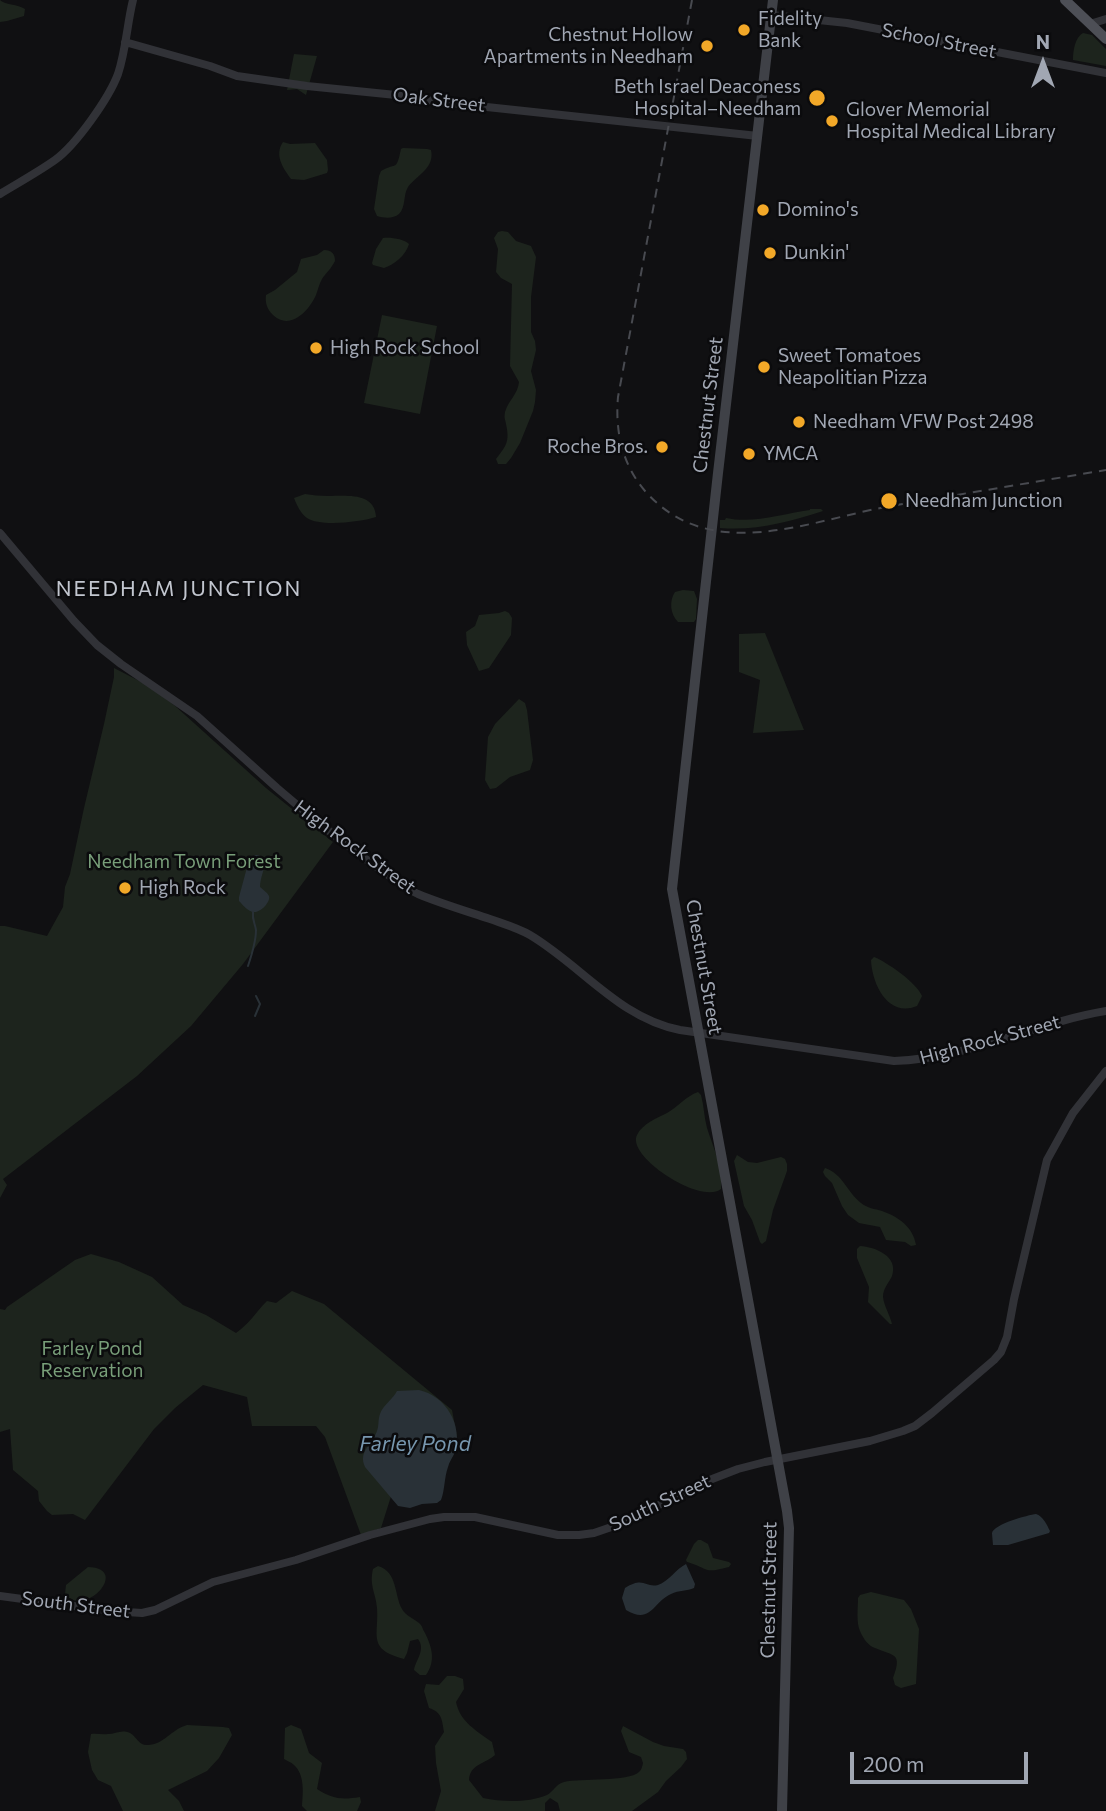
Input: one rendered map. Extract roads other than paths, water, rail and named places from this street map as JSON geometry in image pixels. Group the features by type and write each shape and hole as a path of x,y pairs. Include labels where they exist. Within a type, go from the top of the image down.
{"main road":[{"name":"Chestnut Street","path":"773,0 672,889 788,1511 782,1811"},
{"path":"1065,0 1106,39"}],"street":[{"path":"0,194 57,159 99,108 119,71 133,0"},
{"name":"School Street","path":"771,15 847,23 1106,73"},
{"path":"1090,24 1106,19"},
{"name":"Oak Street","path":"125,42 237,76 396,94 440,102 758,136"},
{"name":"High Rock Street","path":"0,533 97,645 197,716 277,788 362,856 408,890 527,933 616,1001 643,1018 669,1028 698,1033 902,1061 960,1052 1061,1021 1106,1012"},
{"name":"South Street","path":"0,1596 111,1611 146,1612 214,1582 430,1519 475,1517 558,1535 594,1533 623,1523 724,1474 777,1460 859,1444 915,1426 997,1357 1007,1337 1047,1160 1073,1113 1106,1071"}],"water":[{"path":"255,855 264,859 260,887 269,898 262,909 254,912 239,901 239,897 249,860"},
{"name":"Farley Pond","path":"419,1390 437,1398 450,1413 457,1432 457,1442 449,1463 441,1500 410,1508 398,1506 365,1467 363,1457 377,1431 381,1411 397,1391"},
{"path":"1036,1514 1044,1521 1049,1533 1008,1545 993,1545 992,1533 999,1526"},
{"path":"686,1564 695,1584 694,1588 671,1594 646,1614 634,1614 626,1610 622,1598 625,1588 636,1583 658,1585"}],"waterway":[{"path":"248,966 256,934 253,912"},
{"path":"255,1016 260,1004 256,996"}],"railway":[{"path":"692,0 618,397 622,447 631,470 645,491 671,514 700,527 730,532 762,532 891,506 1106,470"}],"place":[{"name":"Fidelity Bank","path":"744,30"},
{"name":"Chestnut Hollow Apartments in Needham","path":"707,46"},
{"name":"Beth Israel Deaconess Hospital–Needham","path":"817,98"},
{"name":"Glover Memorial Hospital Medical Library","path":"832,121"},
{"name":"Domino's","path":"763,210"},
{"name":"Dunkin'","path":"770,253"},
{"name":"High Rock School","path":"316,348"},
{"name":"Sweet Tomatoes Neapolitian Pizza","path":"764,367"},
{"name":"Needham VFW Post 2498","path":"799,422"},
{"name":"Roche Bros.","path":"662,447"},
{"name":"YMCA","path":"749,454"},
{"name":"Needham Junction","path":"889,501"},
{"name":"High Rock","path":"125,888"}],"district":[{"name":"NEEDHAM JUNCTION","path":"179,589"}],"park label":[{"name":"Needham Town Forest","path":"184,862"},
{"name":"Farley Pond Reservation","path":"92,1360"}]}
